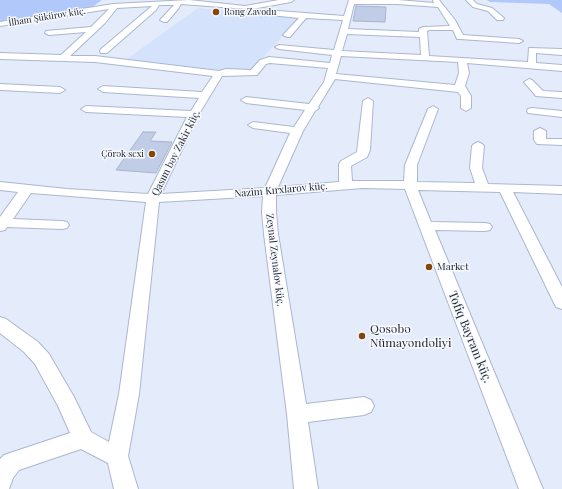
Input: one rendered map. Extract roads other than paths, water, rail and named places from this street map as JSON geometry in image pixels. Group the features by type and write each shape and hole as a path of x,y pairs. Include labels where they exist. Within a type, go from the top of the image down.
{"street":[{"path":"95,9 96,6 106,0"},
{"path":"240,0 241,8"},
{"path":"241,8 291,0"},
{"path":"469,0 475,6 490,9 500,18"},
{"name":"İlham Şükürov küç.","path":"0,24 95,9 194,1 241,8"},
{"path":"352,1 438,3 444,15 455,28 460,37 519,41"},
{"name":"Zeynal Zeynalov küç.","path":"306,489 297,414 271,234 269,212 270,192 297,132 314,108 332,71 352,1"},
{"path":"164,20 176,8 179,2"},
{"path":"104,51 154,9 156,4"},
{"path":"25,28 112,8"},
{"path":"64,57 94,29 112,8"},
{"path":"241,8 258,12 346,18"},
{"path":"287,35 304,16"},
{"path":"425,57 423,29 455,28"},
{"path":"49,33 94,29"},
{"path":"343,31 424,35"},
{"path":"1,56 12,46"},
{"path":"279,47 300,46 336,53 425,57 562,68"},
{"path":"532,65 532,50 562,52"},
{"path":"1,56 64,57 126,62 219,74 226,72 251,74 254,73 263,62 269,60 332,71 462,89"},
{"path":"462,60 464,73 460,86 466,96 466,108"},
{"path":"116,72 126,62"},
{"name":"Qasım bəy Zakir küç.","path":"117,456 129,394 152,198 194,114 219,74"},
{"path":"141,92 150,82"},
{"path":"528,82 540,94 562,95"},
{"path":"0,87 60,90"},
{"path":"103,89 206,95"},
{"path":"246,100 314,108"},
{"path":"346,184 345,164 363,154 368,101"},
{"path":"86,109 194,114"},
{"path":"410,186 411,165 433,109"},
{"path":"532,111 562,114"},
{"path":"253,125 297,132"},
{"path":"540,132 540,140 542,142 562,142"},
{"path":"478,146 476,168 483,188"},
{"name":"Nazim Kırxlarov küç.","path":"0,186 28,190 103,196 152,198 188,198 270,192 346,184 562,190"},
{"name":"Tofiq Bayram küç.","path":"410,186 531,489"},
{"path":"505,189 562,303"},
{"path":"2,225 28,190"},
{"path":"2,225 62,225"},
{"path":"426,226 485,227"},
{"path":"0,324 31,347 42,360 67,403 83,439 117,456 126,489"},
{"path":"297,414 364,406"},
{"path":"0,484 2,473 12,462 83,439"}],"place":[{"name":"Rəng Zavodu","path":"216,12"},
{"name":"Çörək sexi","path":"152,154"},
{"name":"Market","path":"429,267"},
{"name":"Qəsəbə Nümayəndəliyi","path":"362,336"}]}
